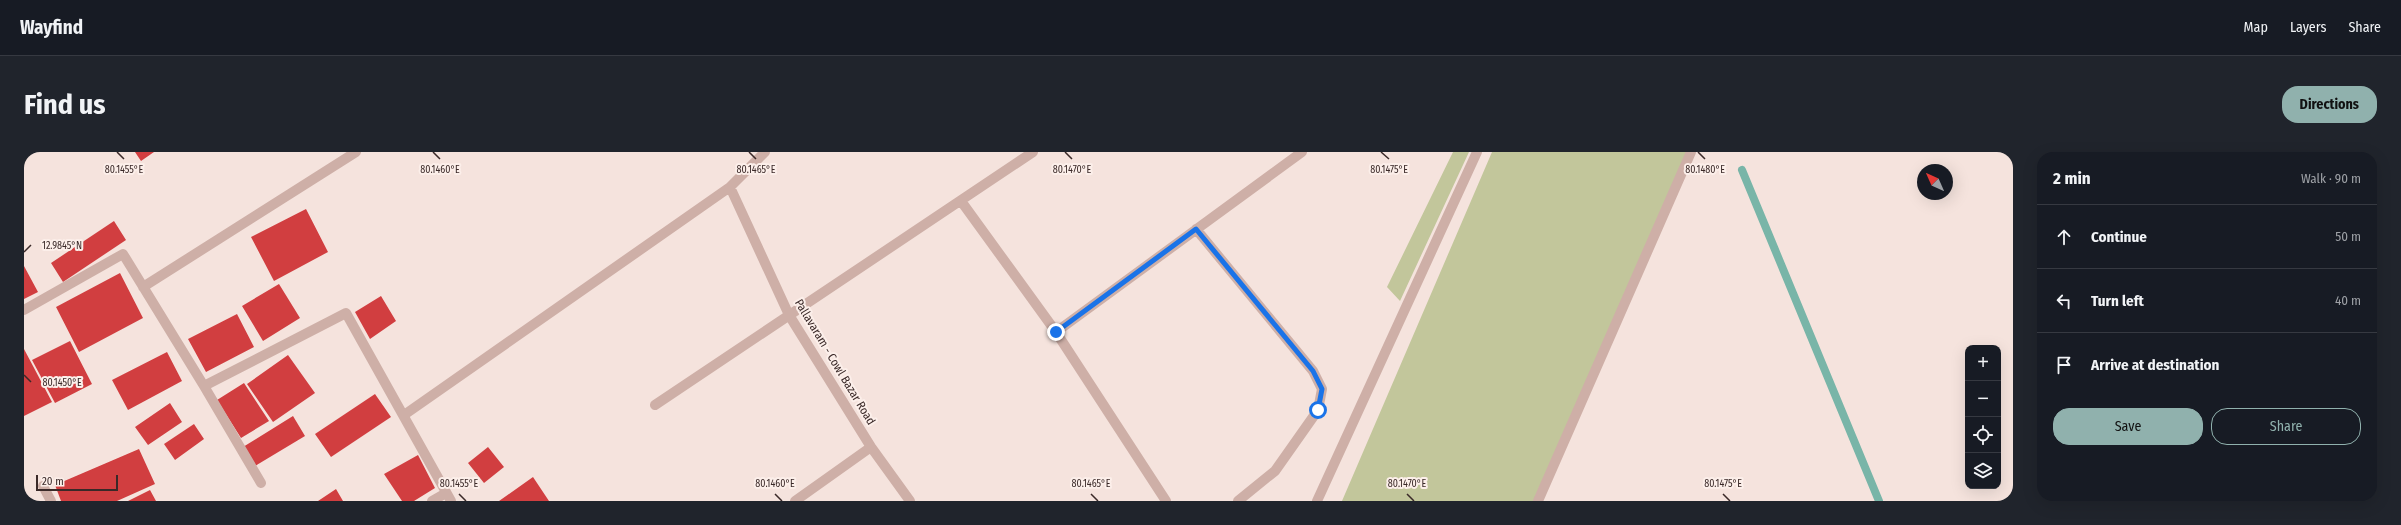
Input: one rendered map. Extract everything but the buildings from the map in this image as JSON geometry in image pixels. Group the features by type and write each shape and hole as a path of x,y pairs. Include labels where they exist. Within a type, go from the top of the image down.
{"street":[{"path":"144,287 356,152"},
{"path":"404,415 730,187 765,152"},
{"path":"655,405 1033,152"},
{"path":"1056,332 1302,152"},
{"path":"1317,501 1477,152"},
{"path":"1538,501 1691,152"},
{"name":"Pallavaram - Cowl Bazar Road","path":"730,187 789,315 871,447 910,501"},
{"path":"961,201 1056,332 1166,501"},
{"path":"1196,229 1313,371 1322,389 1318,410 1275,470 1238,501"},
{"path":"24,310 123,254 204,386 261,483"},
{"path":"204,386 346,313 449,497 432,501"},
{"path":"795,501 871,447"},
{"path":"43,486 51,501"}],"green space":[{"path":"1453,152 1469,152 1400,301 1387,287"},
{"path":"1492,152 1691,152 1535,501 1342,501"}],"waterway":[{"path":"1742,170 1879,501"}],"route":[{"path":"1056,332 1196,229 1313,371 1322,389 1318,410"}]}
